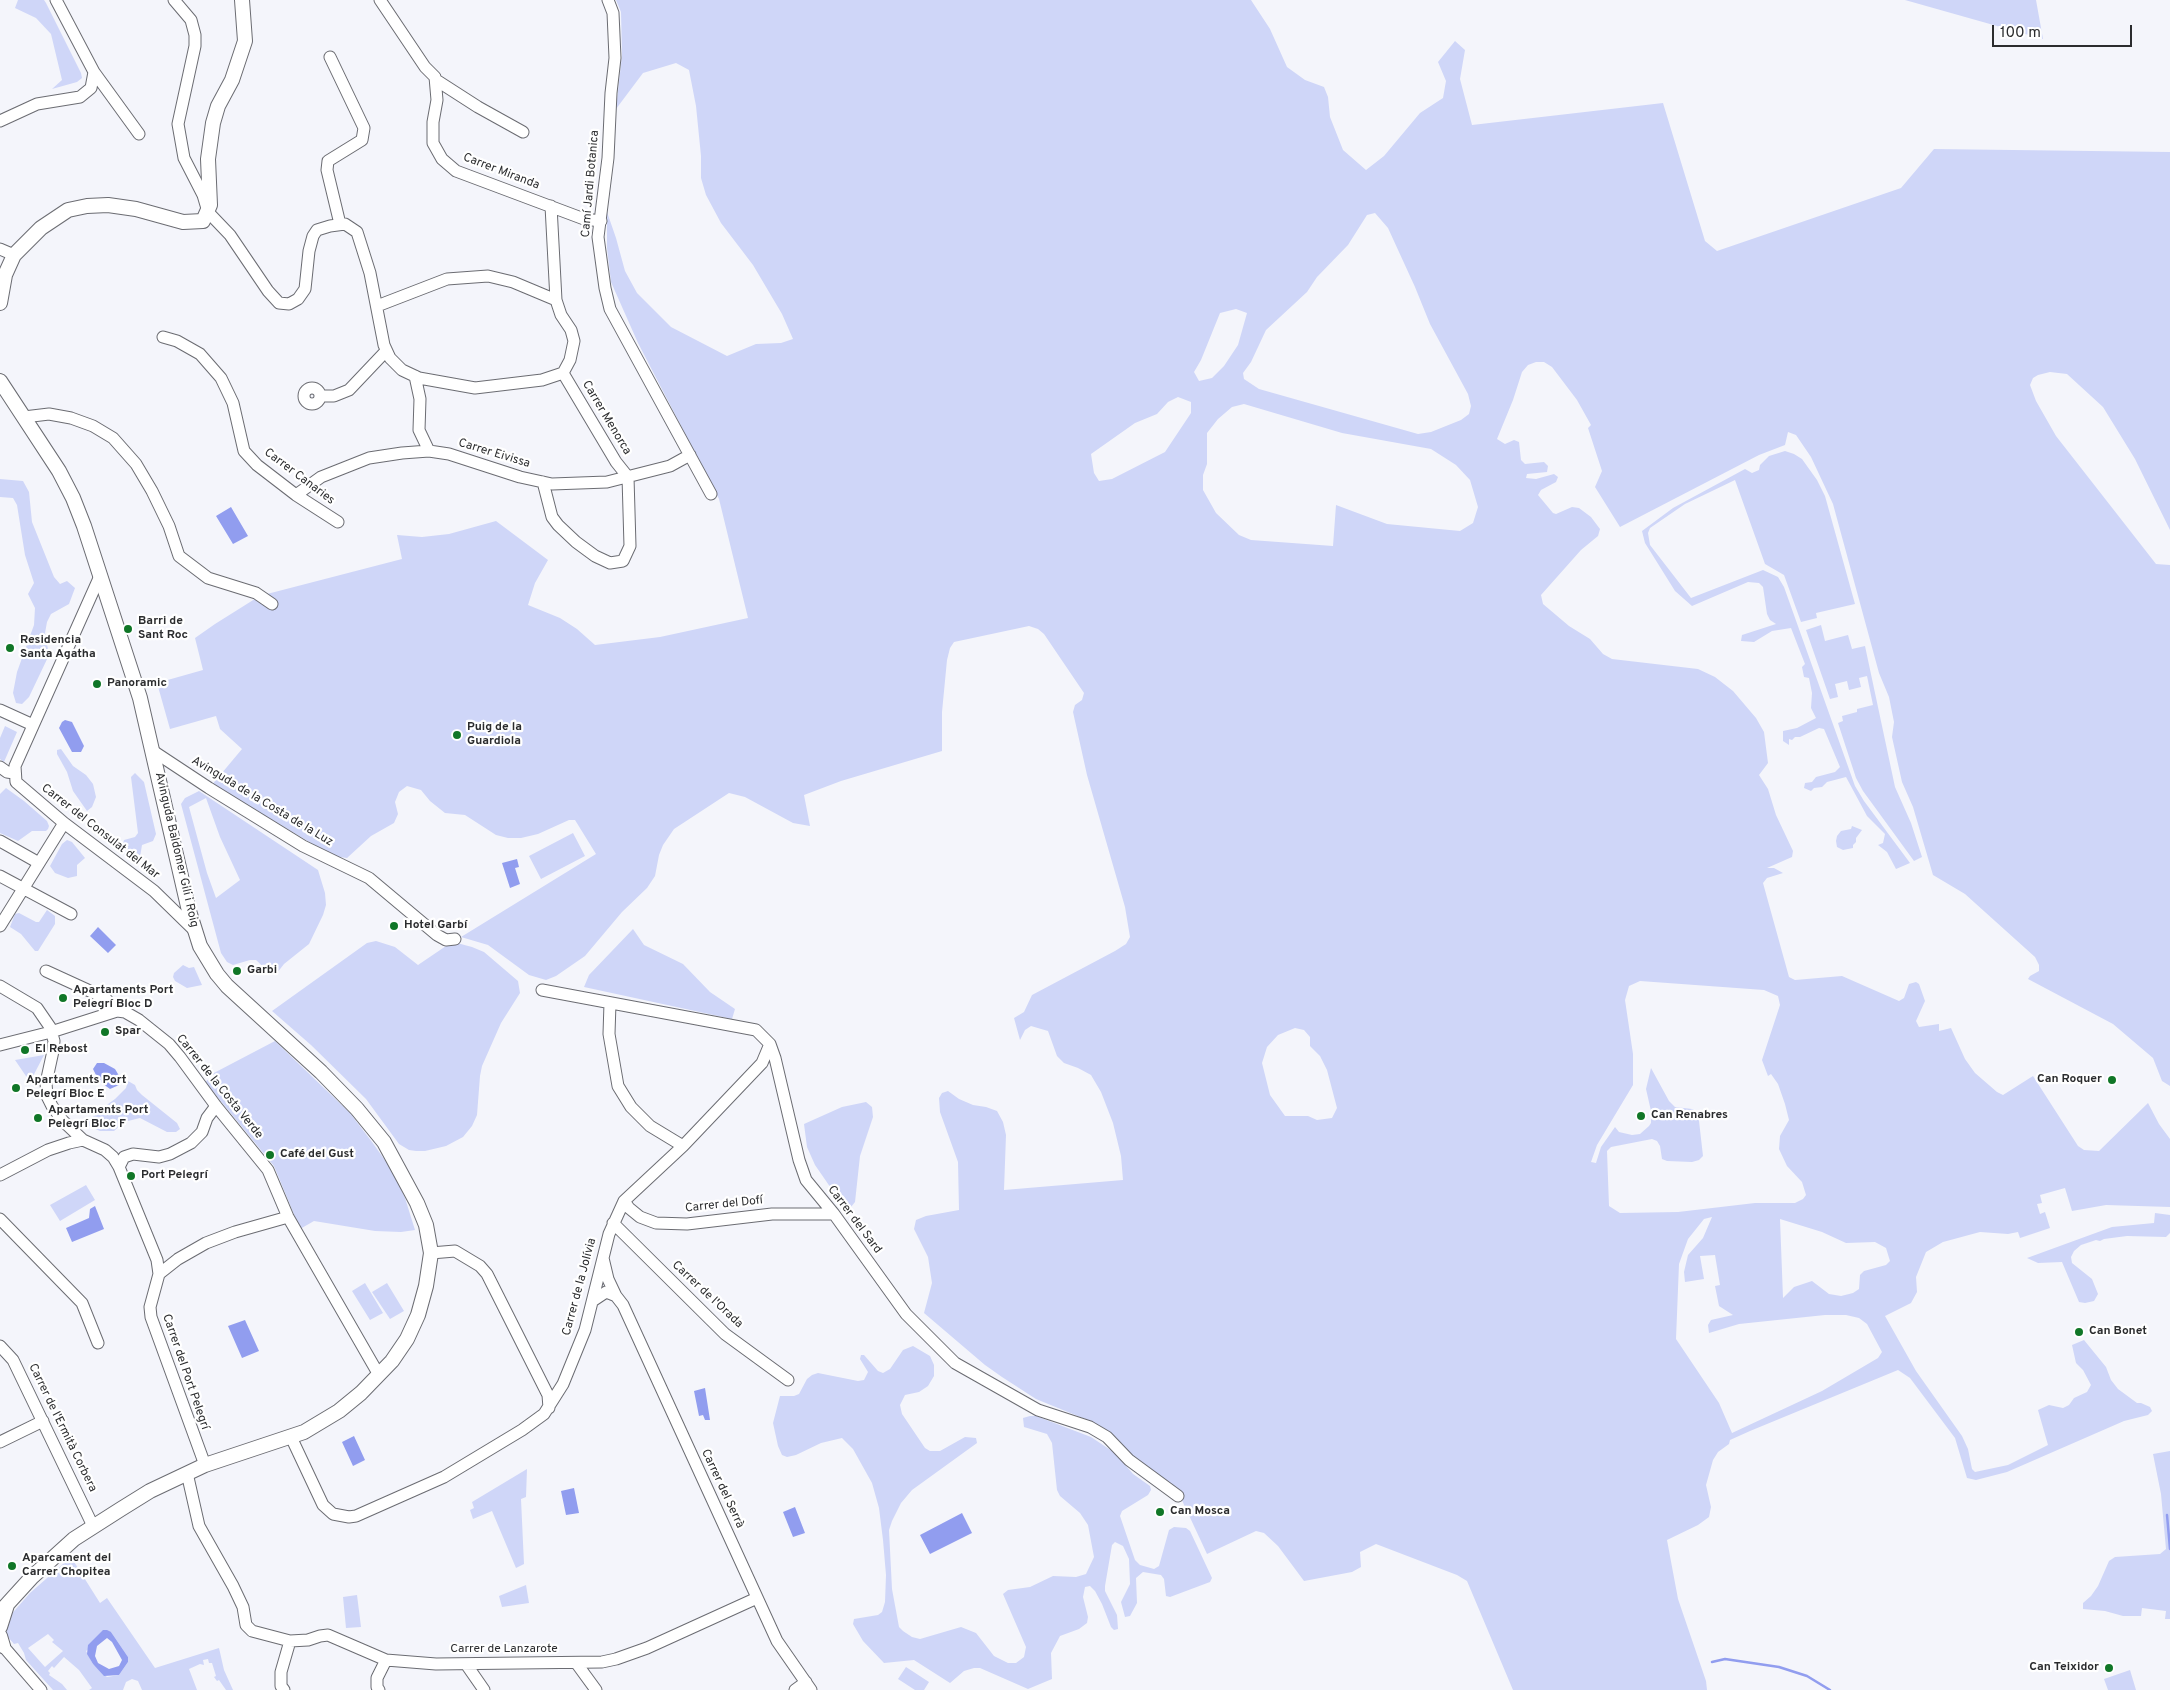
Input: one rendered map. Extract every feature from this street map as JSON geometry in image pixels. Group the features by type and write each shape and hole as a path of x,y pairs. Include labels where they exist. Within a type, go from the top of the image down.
{"street":[{"path":"56,0 94,72 139,134"},
{"path":"174,0 191,20 195,35 195,46 178,124 184,158 203,195 208,212 230,235 268,291 279,303 289,304 298,300 305,289 313,236 317,230 345,224 357,232 377,306 386,351 402,370 415,376 475,388 542,380 563,373 570,360 574,341 571,330 561,315 554,292 551,206"},
{"path":"0,303 5,275 14,255 41,228 68,210 87,206 108,205 136,209 182,222 204,221 210,205 208,159 213,123 218,106 232,80 245,41 242,0"},
{"path":"380,0 436,80 478,107 523,132"},
{"name":"Camí Jardi Botanica","path":"608,0 613,13 615,58 598,237 605,288 610,309 711,494"},
{"path":"330,57 364,128 362,140 328,161 327,170 340,224"},
{"path":"0,121 37,104 80,97 91,88 94,72"},
{"name":"Carrer Miranda","path":"436,80 438,100 433,122 433,143 442,159 456,171 584,219 601,221"},
{"path":"0,248 14,255"},
{"path":"377,306 447,279 488,276 513,282 556,300"},
{"name":"Carrer Canaries","path":"164,337 200,354 220,378 233,403 244,450 257,465 296,495 338,522"},
{"path":"320,396 334,396 349,390 386,351"},
{"name":"Carrer Menorca","path":"563,373 616,462 628,477"},
{"path":"415,376 420,399 419,430 429,450"},
{"name":"Avinguda Baldomer Gili i Roig","path":"0,381 59,471 73,498 140,698 188,911 208,960 227,986 321,1072 357,1109 384,1142 417,1203 426,1225 431,1253 426,1286 413,1328 392,1361 361,1394 316,1426 291,1437 205,1465 150,1491 74,1539 48,1562 3,1608"},
{"path":"24,417 49,414 71,418 94,426 113,438 136,464 152,491 169,526 179,556 208,578 256,593 272,604"},
{"name":"Carrer Eivissa","path":"296,495 321,477 369,458 429,450 552,484 607,482 670,466 690,455"},
{"path":"543,482 552,517 576,542 595,556 610,563 623,561 630,546 628,477"},
{"path":"0,767 7,772 14,773 15,766 100,576"},
{"path":"0,712 33,725"},
{"name":"Avinguda de la Costa de la Luz","path":"153,751 298,843 369,878 437,935 446,940 455,939"},
{"name":"Carrer del Consulat del Mar","path":"14,773 16,782 64,823 154,891 196,931"},
{"path":"0,926 64,823"},
{"path":"0,841 39,863"},
{"path":"0,876 70,914"},
{"name":"Carrer de la Costa Verde","path":"46,971 105,998 117,1011 125,1012 143,1022 169,1044 268,1170 288,1217 379,1375"},
{"path":"0,986 37,1008 45,1017 51,1032 53,1051 46,1075 47,1096 63,1121 83,1140 106,1150 119,1167 156,1260 159,1274 178,1259 206,1243 235,1232 288,1217"},
{"path":"542,990 756,1030 770,1044"},
{"path":"610,1003 609,1034 618,1086 631,1107 650,1126 683,1146"},
{"path":"0,1044 51,1032 117,1011"},
{"name":"Carrer de la Jolívia","path":"291,1437 323,1505 333,1514 350,1517 444,1477 522,1430 549,1408 563,1384 585,1330 594,1300 603,1256 613,1223 624,1201 683,1146 762,1063 770,1044"},
{"name":"Carrer del Sard","path":"770,1044 806,1180 834,1214 906,1314 955,1363 1038,1410 1090,1427 1107,1437 1129,1460 1178,1496"},
{"path":"119,1167 124,1157 133,1154 159,1157 191,1144 202,1132 207,1118 216,1106"},
{"path":"0,1175 48,1150 69,1142 83,1140"},
{"name":"Carrer del Dofí","path":"624,1201 640,1217 656,1223 695,1223 772,1214 834,1214"},
{"path":"0,1219 82,1303 98,1343"},
{"name":"Carrer de l'Orada","path":"613,1223 725,1334 788,1380"},
{"path":"431,1253 455,1251 480,1266 487,1274 548,1395 549,1408"},
{"name":"Carrer del Serrà","path":"603,1256 608,1279 632,1322 776,1641 808,1686"},
{"name":"Carrer del Port Pelegrí","path":"159,1274 150,1307 151,1317 205,1465"},
{"path":"594,1300 606,1292 616,1296"},
{"name":"Carrer de l'Ermità Corbera","path":"0,1346 13,1360 93,1526"},
{"path":"543,1385 554,1390 563,1384"},
{"path":"0,1442 43,1422"},
{"path":"187,1473 199,1526 234,1586 243,1607 246,1624 252,1631 290,1642 281,1672 282,1688"},
{"name":"Carrer de Lanzarote","path":"290,1642 328,1635 386,1660 466,1664 577,1664 616,1659 647,1648 757,1598"},
{"path":"0,1627 3,1608"},
{"path":"1,1642 41,1690"},
{"path":"379,1690 377,1678 386,1660"},
{"path":"466,1664 484,1690"},
{"path":"577,1664 596,1690"},
{"path":"795,1690 808,1686"}],"shaded area":[{"path":"18,0 44,0 81,73 82,78 77,82 52,89 62,80 51,34 36,18 15,8"},
{"path":"616,0 1251,0 1270,29 1287,67 1305,80 1324,87 1328,97 1330,117 1343,150 1366,170 1384,156 1420,113 1443,98 1446,81 1438,62 1455,41 1465,50 1460,79 1472,125 1663,103 1705,241 1717,251 1901,188 1934,149 2170,152 2170,530 2135,459 2103,407 2067,374 2050,372 2038,375 2033,378 2030,385 2036,401 2056,436 2156,564 2170,565 2170,1086 2162,1081 2153,1058 2113,1024 2028,979 2039,971 2039,965 2035,957 1965,894 1933,875 1913,807 1902,782 1892,737 1894,722 1889,697 1879,673 1833,504 1811,457 1796,435 1788,432 1785,445 1759,455 1620,527 1595,487 1602,471 1588,428 1591,425 1577,400 1552,367 1544,362 1536,362 1528,365 1522,372 1497,439 1505,444 1514,440 1519,442 1521,460 1525,464 1544,462 1548,466 1547,472 1527,474 1526,478 1536,479 1554,474 1558,477 1556,482 1541,490 1538,495 1553,513 1556,514 1572,507 1579,508 1591,517 1600,529 1598,536 1581,550 1541,595 1543,604 1569,626 1590,639 1603,654 1612,659 1698,669 1715,677 1733,691 1756,718 1764,732 1768,763 1759,775 1768,789 1776,815 1793,851 1792,857 1767,868 1774,868 1783,873 1767,878 1763,883 1789,977 1795,980 1842,976 1899,1001 1904,998 1909,984 1916,982 1919,984 1925,1001 1916,1021 1919,1027 1939,1024 1939,1031 1951,1028 1965,1059 1975,1073 2003,1095 2033,1076 2078,1146 2084,1150 2099,1151 2148,1103 2159,1124 2170,1139 2170,1207 2106,1205 2072,1211 2065,1188 2040,1195 2042,1203 2037,1204 2040,1214 2045,1212 2050,1228 2020,1238 2018,1232 2008,1234 1980,1232 1943,1242 1926,1252 1916,1277 1917,1292 1911,1303 1885,1316 1916,1371 1962,1436 1968,1449 1972,1469 1975,1472 2008,1465 2048,1445 2038,1410 2049,1405 2063,1408 2069,1405 2074,1398 2087,1392 2091,1385 2083,1370 2076,1363 2072,1345 2084,1340 2106,1367 2111,1380 2118,1389 2137,1403 2150,1407 2152,1411 2148,1415 2124,1421 2007,1472 1976,1480 1967,1478 1955,1438 1910,1378 1898,1370 1750,1431 1730,1440 1729,1444 1718,1452 1713,1460 1706,1485 1711,1507 1709,1517 1698,1525 1667,1540 1678,1599 1706,1681 1707,1690 1513,1690 1467,1581 1457,1575 1376,1544 1360,1552 1361,1567 1352,1572 1304,1581 1278,1546 1264,1533 1256,1531 1207,1554 1180,1496 1090,1427 1085,1419 1036,1399 1002,1377 985,1365 924,1313 932,1283 928,1257 914,1229 916,1220 926,1216 959,1210 958,1162 940,1112 939,1098 942,1093 948,1091 959,1099 973,1105 997,1111 1003,1122 1006,1135 1004,1190 1123,1180 1121,1156 1113,1123 1101,1092 1091,1075 1064,1063 1057,1056 1048,1031 1031,1026 1025,1030 1020,1040 1014,1018 1024,1012 1032,995 1115,951 1126,944 1130,937 1125,907 1087,775 1073,712 1075,705 1082,700 1084,693 1044,634 1038,629 1029,626 954,642 950,648 947,660 942,712 942,751 841,781 804,795 810,826 793,823 745,797 729,793 674,829 663,845 655,876 647,888 622,912 585,956 556,976 546,980 529,975 488,945 461,937 596,854 575,820 569,820 538,834 521,838 508,838 496,835 465,815 445,813 430,801 421,790 407,786 399,792 395,802 398,814 394,823 371,836 347,858 333,856 215,786 211,786 242,749 220,729 216,716 170,729 157,683 203,670 195,638 258,597 273,609 277,602 267,594 402,559 397,535 422,537 449,534 496,521 548,560 535,583 528,605 560,618 577,629 595,645 660,637 748,618 719,499 638,343 611,282 607,248 607,212 625,271 637,293 671,327 727,356 756,344 781,343 793,339 782,314 753,265 721,223 706,195 701,178 701,156 696,106 689,70 676,63 643,73 616,109 622,55 621,12","holes":["1375,213 1388,228 1430,324 1468,394 1471,406 1469,414 1461,420 1431,432 1418,434 1259,389 1244,379 1243,373 1251,362 1266,330 1307,292 1317,277 1348,245 1367,215","1236,309 1247,313 1238,345 1224,366 1212,378 1199,381 1194,372 1201,360 1220,313","1178,397 1191,402 1191,413 1165,452 1112,479 1099,481 1094,473 1091,454 1135,423 1157,414 1168,402","1244,404 1342,433 1431,449 1456,465 1470,480 1478,507 1473,523 1460,531 1387,524 1336,505 1333,546 1251,540 1239,535 1216,513 1203,490 1203,475 1207,464 1207,433 1218,419 1232,407","1640,981 1764,990 1778,996 1780,1005 1762,1060 1768,1076 1771,1074 1778,1084 1785,1104 1789,1120 1780,1136 1779,1149 1787,1166 1802,1182 1806,1195 1803,1199 1795,1203 1755,1203 1678,1212 1620,1213 1609,1206 1607,1151 1611,1147 1652,1139 1657,1141 1660,1146 1662,1159 1667,1161 1692,1162 1699,1160 1703,1156 1696,1111 1675,1107 1669,1101 1651,1068 1646,1089 1651,1111 1651,1123 1640,1134 1632,1135 1619,1132 1615,1127 1601,1147 1596,1163 1591,1162 1597,1145 1633,1085 1633,1054 1625,1000 1629,986","1295,1028 1304,1030 1310,1037 1310,1046 1320,1056 1327,1070 1337,1108 1332,1118 1317,1120 1308,1116 1285,1116 1270,1095 1262,1063 1267,1047 1278,1035","1712,1217 1703,1238 1688,1255 1684,1272 1685,1282 1704,1279 1700,1256 1715,1255 1720,1285 1715,1286 1719,1306 1733,1315 1711,1320 1708,1325 1709,1333 1739,1324 1825,1315 1846,1315 1859,1318 1867,1324 1882,1352 1878,1358 1822,1391 1732,1433 1719,1403 1676,1339 1679,1264 1688,1239 1704,1219","1780,1219 1822,1232 1846,1243 1875,1242 1886,1248 1890,1261 1886,1265 1864,1271 1860,1275 1859,1289 1853,1293 1841,1296 1829,1294 1812,1281 1794,1287 1783,1298"]},
{"path":"1905,0 2036,0 2043,39"},
{"path":"1785,451 1802,459 1817,480 1825,496 1855,604 1816,613 1817,618 1801,622 1784,575 1765,564 1735,480 1685,504 1650,528 1648,533 1650,545 1691,598 1763,570 1778,577 1784,587 1855,786 1910,863 1896,869 1887,852 1878,845 1883,843 1885,834 1867,816 1846,777 1827,782 1822,787 1814,788 1811,791 1804,788 1805,783 1812,782 1816,777 1835,772 1840,767 1824,729 1819,728 1800,737 1795,737 1792,740 1789,739 1789,745 1783,741 1783,731 1797,728 1816,718 1811,708 1812,693 1809,678 1804,677 1802,667 1805,664 1791,628 1772,631 1754,642 1741,641 1742,635 1776,624 1770,620 1767,614 1763,587 1759,583 1748,582 1692,606 1675,591 1645,543 1642,531 1673,508 1745,469 1752,473 1759,470 1760,465 1769,456"},
{"path":"0,479 23,481 29,492 32,522 54,577 60,584 67,581 75,588 69,604 51,614 47,622 45,633 49,655 29,697 22,704 16,703 13,693 17,672 34,625 35,608 28,594 34,583 25,555 17,505 13,498 0,497"},
{"path":"1821,625 1825,641 1848,635 1852,649 1865,646 1895,787 1911,823 1922,857 1914,861 1863,791 1856,778 1838,723 1843,721 1842,716 1857,712 1857,709 1873,705 1867,676 1859,678 1861,687 1849,690 1847,681 1835,684 1838,697 1830,699 1806,630"},
{"path":"5,726 17,732 4,762 0,759 0,738"},
{"path":"61,749 73,766 86,775 93,784 96,797 92,807 87,811 73,791 67,772 57,754 57,750"},
{"path":"135,773 144,782 156,834 153,841 142,845 140,857 136,863 125,856 122,848 124,840 135,837 138,833 131,777"},
{"path":"6,788 47,821 49,826 46,831 32,831 18,841 0,833 0,794"},
{"path":"199,791 318,870 325,893 326,905 323,915 309,944 284,964 277,973 272,975 256,960 233,965 227,962 221,953 181,804 185,798","holes":["206,798 220,837 240,880 216,898 207,873 189,807"]},
{"path":"1852,826 1862,830 1856,838 1853,848 1843,850 1837,847 1837,836 1841,831 1851,829"},
{"path":"573,833 585,856 541,879 529,856"},
{"path":"67,840 72,842 85,858 77,865 77,876 68,878 55,873 50,866 62,844"},
{"path":"47,910 55,916 55,924 38,951 35,951 21,934 10,927 15,914 19,913 39,922"},
{"path":"633,929 644,945 683,964 710,992 735,1009 732,1019 584,987 589,975"},
{"path":"376,941 395,947 418,965 446,946 457,943 472,947 484,952 518,981 520,993 501,1023 482,1066 477,1115 472,1126 463,1137 446,1146 416,1151 409,1150 399,1144 366,1099 311,1045 272,1011 367,943"},
{"path":"183,965 189,968 194,967 202,985 187,988 175,981 174,973"},
{"path":"275,1041 350,1113 372,1142 392,1170 405,1198 415,1230 401,1232 375,1231 314,1221 300,1229 274,1166 205,1082 213,1076 212,1074"},
{"path":"44,1055 30,1082 15,1060"},
{"path":"128,1081 135,1085 142,1095 177,1123 180,1129 176,1132 167,1132 140,1118 124,1122 114,1131 100,1131 89,1126 87,1120 101,1112 115,1099 126,1088"},
{"path":"866,1102 872,1107 873,1117 860,1156 855,1202 851,1207 844,1207 815,1165 807,1147 804,1124 842,1107"},
{"path":"86,1185 95,1200 60,1221 50,1205"},
{"path":"2155,1213 2170,1215 2170,1233 2166,1237 2127,1236 2100,1241 2096,1240 2081,1245 2074,1251 2071,1257 2072,1263 2092,1279 2098,1294 2094,1301 2079,1302 2062,1262 2038,1263 2027,1258 2112,1227 2154,1223"},
{"path":"365,1283 383,1313 370,1320 352,1291"},
{"path":"387,1283 404,1311 390,1319 372,1292"},
{"path":"913,1346 930,1356 934,1365 934,1376 928,1386 919,1392 905,1395 900,1405 902,1414 925,1448 930,1451 940,1451 965,1437 976,1438 977,1443 912,1490 901,1503 892,1521 889,1530 892,1589 899,1627 903,1631 912,1637 920,1639 961,1627 976,1633 994,1656 1008,1663 1016,1663 1024,1657 1026,1647 1003,1594 1008,1590 1030,1587 1053,1576 1076,1577 1086,1574 1094,1557 1088,1525 1080,1513 1060,1496 1057,1490 1052,1443 1047,1434 1024,1427 1023,1418 1030,1416 1036,1416 1091,1437 1115,1453 1133,1474 1150,1486 1151,1490 1148,1495 1122,1511 1120,1516 1135,1560 1140,1565 1154,1569 1159,1566 1169,1530 1174,1527 1186,1528 1190,1531 1212,1578 1210,1582 1170,1597 1166,1596 1164,1579 1161,1575 1143,1572 1136,1578 1137,1603 1130,1616 1125,1617 1121,1602 1130,1584 1129,1559 1123,1546 1115,1542 1112,1545 1105,1591 1117,1615 1118,1629 1114,1630 1111,1627 1095,1591 1090,1586 1085,1587 1083,1597 1088,1617 1087,1623 1079,1629 1060,1636 1051,1653 1052,1679 1028,1689 980,1668 974,1668 964,1671 950,1683 914,1660 884,1663 863,1641 853,1624 854,1619 878,1615 882,1612 885,1602 886,1575 883,1540 879,1508 872,1483 853,1449 842,1438 821,1443 796,1455 787,1457 782,1455 778,1446 773,1423 780,1396 799,1394 807,1379 812,1375 818,1373 858,1381 864,1380 868,1372 860,1359 861,1355 864,1355 878,1371 883,1373 890,1369 903,1350"},
{"path":"2170,1451 2170,1619 2165,1619 2166,1611 2142,1608 2141,1616 2123,1616 2105,1611 2083,1609 2083,1603 2098,1586 2109,1561 2115,1557 2160,1554 2166,1549 2161,1494 2153,1454"},
{"path":"527,1469 526,1497 521,1499 524,1564 516,1568 492,1511 473,1519 470,1510 474,1508 472,1502"},
{"path":"71,1557 100,1603 107,1598 155,1668 219,1648 224,1670 233,1690 226,1690 219,1680 217,1681 214,1677 216,1676 212,1663 209,1663 208,1659 203,1660 204,1665 200,1664 189,1669 197,1690 142,1690 138,1681 132,1679 126,1682 123,1690 89,1690 92,1688 79,1670 64,1657 54,1668 52,1666 48,1671 49,1675 67,1690 53,1690 26,1660 18,1643 14,1644 8,1637 5,1628 8,1618 30,1593","holes":["111,1632 128,1657 128,1662 119,1675 107,1677 93,1664 86,1651","48,1634 54,1640 52,1642 63,1651 45,1667 28,1648"]},
{"path":"526,1585 529,1603 502,1607 499,1596"},
{"path":"357,1595 361,1627 346,1628 343,1597"},
{"path":"906,1667 929,1682 924,1690 915,1690 898,1679"},
{"path":"2130,1670 2136,1690 2108,1690 2104,1679"}],"water":[{"path":"231,507 248,536 233,544 216,516"},
{"path":"65,720 72,722 84,746 81,752 72,752 59,728"},
{"path":"517,859 519,867 515,868 520,884 510,888 502,863"},
{"path":"98,927 116,945 108,953 90,936"},
{"path":"97,1063 104,1063 115,1069 121,1079 119,1085 110,1089 99,1081 93,1069"},
{"path":"95,1206 104,1229 72,1242 66,1228 89,1218 90,1209"},
{"path":"245,1320 259,1351 242,1358 228,1326"},
{"path":"705,1388 710,1420 705,1420 703,1415 699,1416 694,1391"},
{"path":"354,1436 365,1460 353,1466 342,1442"},
{"path":"574,1488 579,1513 566,1515 561,1491"},
{"path":"795,1507 805,1533 793,1537 783,1512"},
{"path":"962,1513 972,1533 930,1554 920,1535"},
{"path":"103,1630 107,1630 111,1632 128,1657 128,1662 119,1675 104,1676 87,1654 88,1645","holes":["107,1638 112,1642 122,1660 119,1666 109,1669 98,1663 95,1656 97,1646"]}],"waterway":[{"path":"2167,1515 2170,1549"},
{"path":"1712,1662 1725,1659 1779,1667 1807,1676 1830,1690"}],"place":[{"name":"Barri de Sant Roc","path":"128,629"},
{"name":"Residencia Santa Agatha","path":"10,648"},
{"name":"Panoramic","path":"97,684"},
{"name":"Puig de la Guardiola","path":"457,735"},
{"name":"Hotel Garbí","path":"394,926"},
{"name":"Garbi","path":"237,971"},
{"name":"Apartaments Port Pelegrí Bloc D","path":"63,998"},
{"name":"Spar","path":"105,1032"},
{"name":"El Rebost","path":"25,1050"},
{"name":"Can Roquer","path":"2112,1080"},
{"name":"Apartaments Port Pelegrí Bloc E","path":"16,1088"},
{"name":"Can Renabres","path":"1641,1116"},
{"name":"Apartaments Port Pelegrí Bloc F","path":"38,1118"},
{"name":"Café del Gust","path":"270,1155"},
{"name":"Port Pelegrí","path":"131,1176"},
{"name":"Can Bonet","path":"2079,1332"},
{"name":"Can Mosca","path":"1160,1512"},
{"name":"Aparcament del Carrer Chopitea","path":"12,1566"},
{"name":"Can Teixidor","path":"2109,1668"}]}
